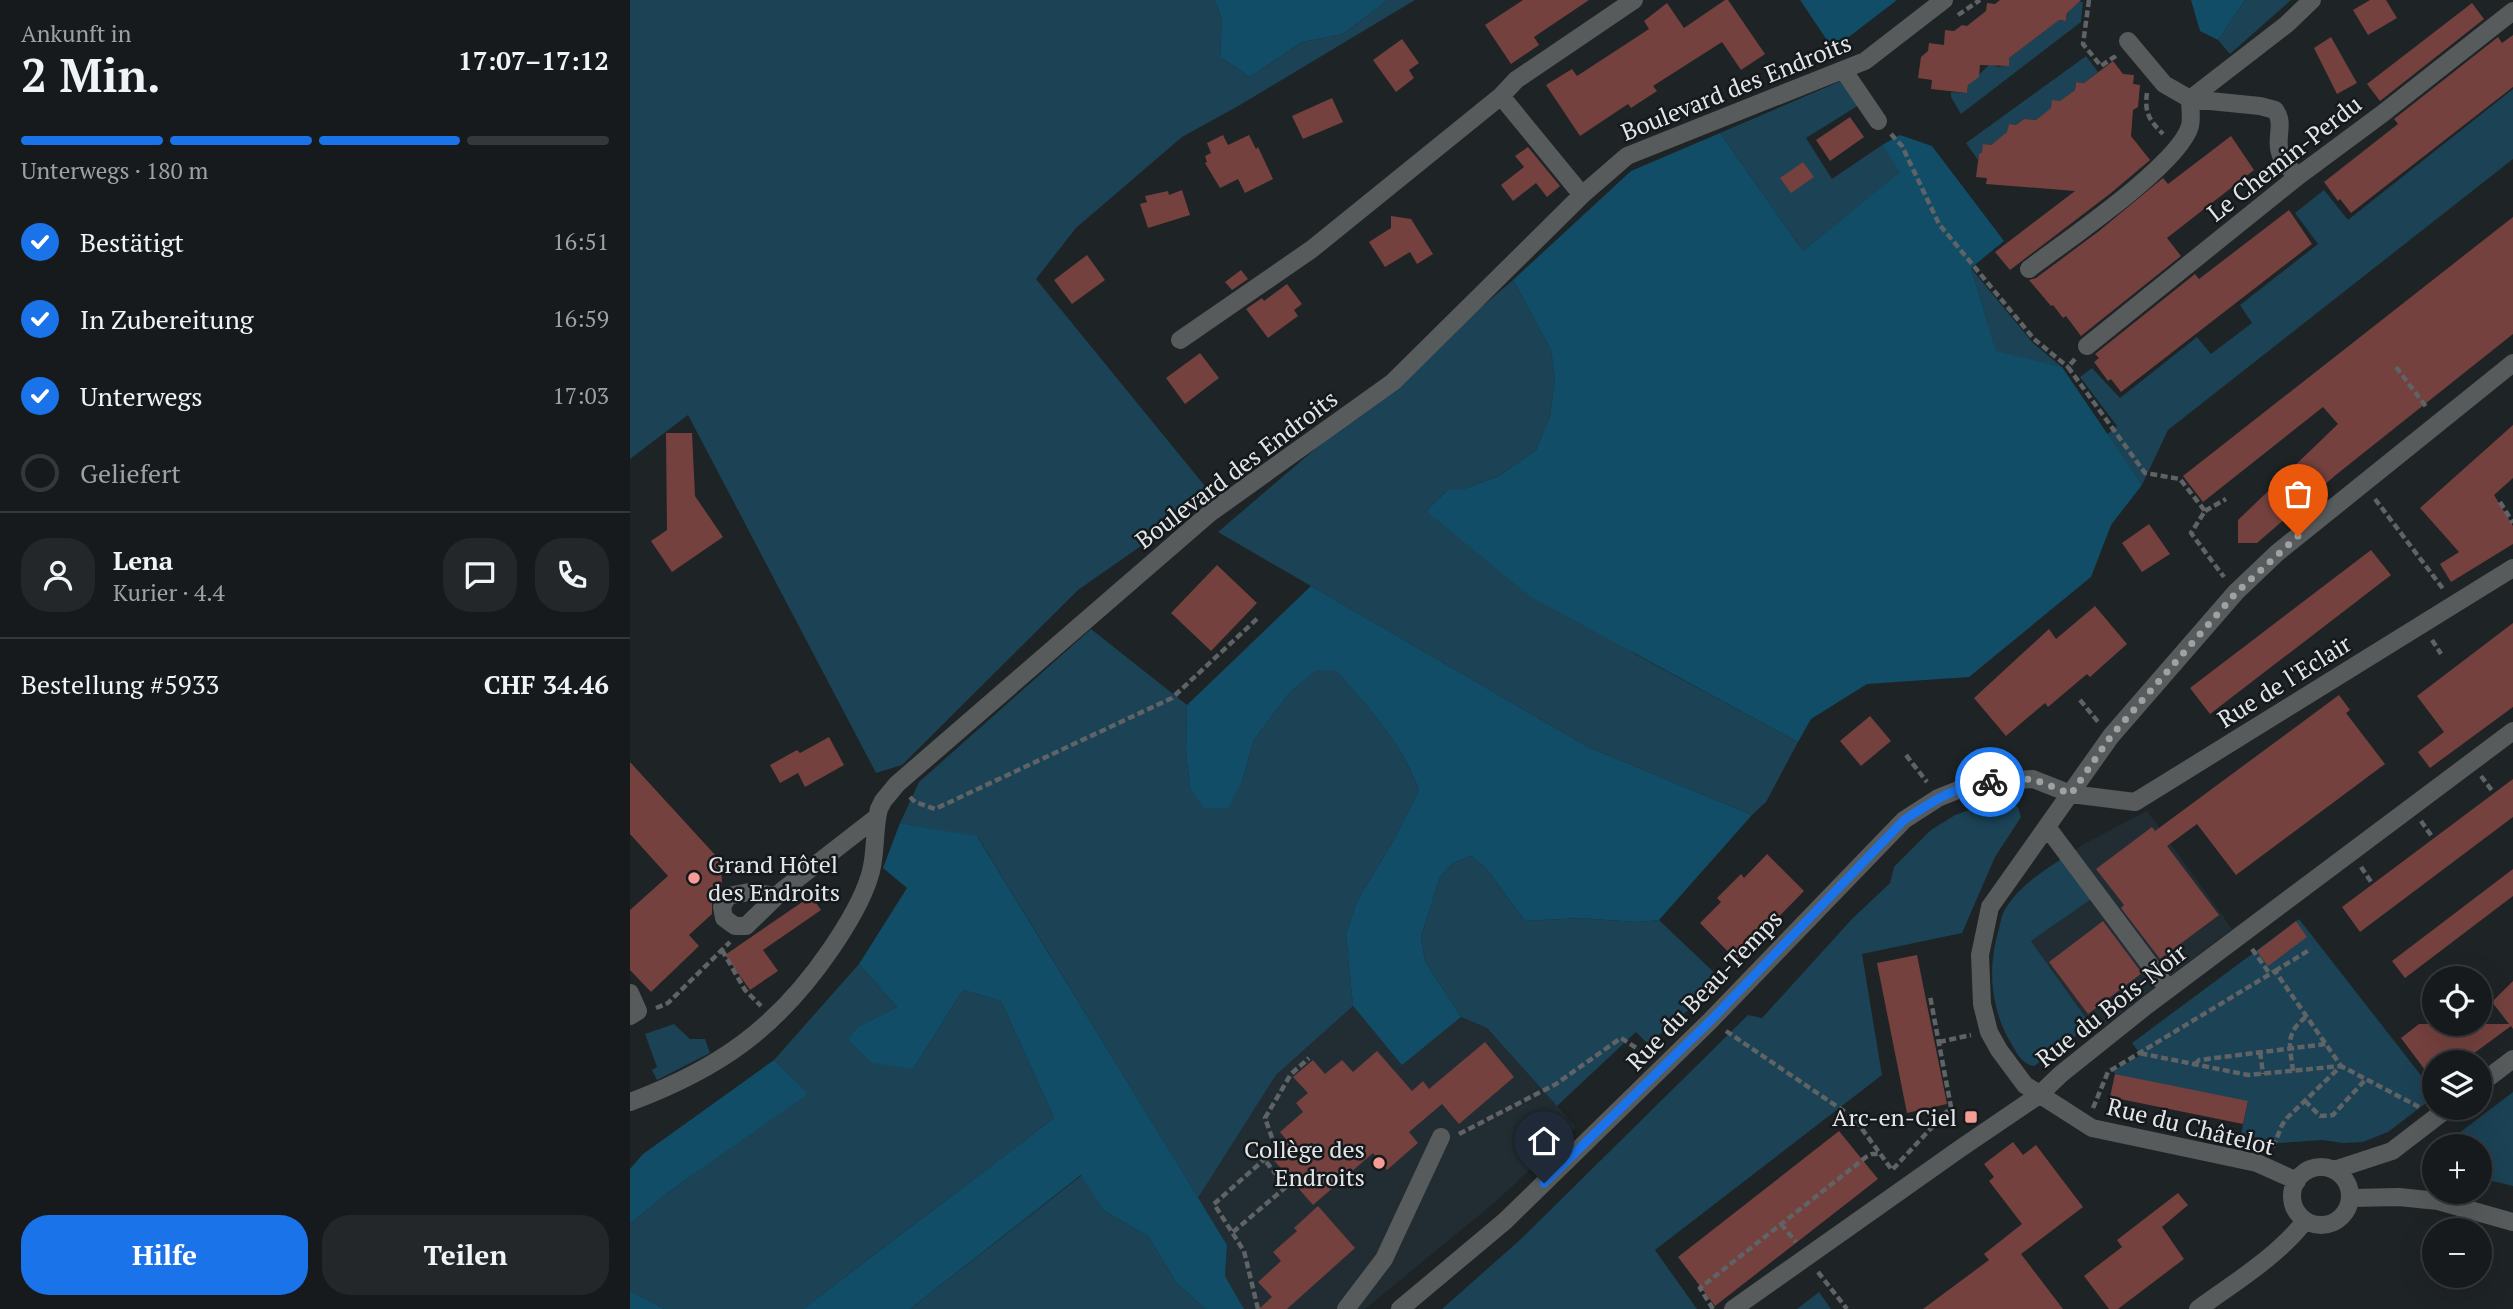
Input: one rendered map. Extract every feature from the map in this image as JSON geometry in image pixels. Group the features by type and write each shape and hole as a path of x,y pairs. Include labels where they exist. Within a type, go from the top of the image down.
{"street":[{"path":"1180,340 1312,250 1501,96 1516,80 1634,0"},
{"name":"Boulevard des Endroits","path":"630,1102 670,1087 717,1062 760,1031 813,974 851,917 872,868 877,817 883,801 897,784 1210,513 1393,382 1582,195 1627,156 1865,61 1944,0"},
{"path":"2190,99 2287,24 2312,0"},
{"name":"Le Chemin-Perdu","path":"2087,346 2297,177 2513,11"},
{"path":"2128,41 2164,84 2190,99 2275,110 2280,121 2280,156 2297,177"},
{"path":"1844,71 1878,121"},
{"path":"1501,96 1582,195"},
{"path":"2029,269 2151,176 2177,147 2190,127 2190,99"},
{"name":"Rue du Châtelot","path":"2297,1181 2257,1163 2092,1128 2025,1085 1998,1050 1989,1032 1982,1004 1980,955 1990,907 2111,736 2236,593 2277,554 2513,363"},
{"name":"Rue de l'Eclair","path":"2071,794 2135,802 2513,568"},
{"name":"Rue du Bois-Noir","path":"1733,1309 2039,1095 2061,1074 2168,989 2513,731"},
{"name":"Rue du Beau-Temps","path":"1400,1309 1505,1222 1653,1078 1904,820 1938,798 1978,782 2033,779 2071,794"},
{"path":"777,896 749,892 728,896 722,907 724,918 735,926 746,926 777,896 877,817"},
{"path":"2048,827 2168,989"},
{"path":"630,993 634,1013"},
{"path":"2492,1075 2513,1059"},
{"path":"2334,1170 2392,1151 2433,1120"},
{"path":"1346,1309 1384,1259 1441,1137"},
{"path":"2326,1167 2334,1170 2347,1182 2351,1198 2344,1214 2330,1224 2305,1221 2294,1206 2292,1198 2297,1181 2309,1170 2326,1167"},
{"path":"2351,1198 2438,1201 2513,1222"},
{"path":"2199,1309 2278,1249 2305,1221"}],"path":[{"path":"2089,0 2083,44 2101,66 2114,57 2116,59"},
{"path":"2148,89 2146,105 2151,121 2177,147"},
{"path":"1878,121 1902,146 1939,224 2034,339 2068,367"},
{"path":"2396,367 2425,404"},
{"path":"2074,375 2145,473 2180,479 2205,511"},
{"path":"2373,496 2441,586"},
{"path":"2224,577 2191,533 2205,511 2226,499"},
{"path":"2500,502 2513,523"},
{"path":"897,784 915,802 935,809 1172,698 1259,617"},
{"path":"2437,646 2441,654"},
{"path":"2080,700 2099,723"},
{"path":"1906,755 1925,780"},
{"path":"2484,780 2493,792"},
{"path":"2424,825 2433,838"},
{"path":"2363,870 2372,883"},
{"path":"634,1013 668,1003 746,926"},
{"path":"2093,1108 2108,1072 2311,949"},
{"path":"722,950 745,990 773,1019"},
{"path":"2254,953 2307,1016 2342,1066 2422,1104"},
{"path":"1731,1035 1854,1118 1892,1170 1951,1107 1930,996"},
{"path":"2293,1071 2289,1040 2294,1028 2307,1016"},
{"path":"1938,1042 1968,1036"},
{"path":"1463,1133 1556,1084 1621,1038 1643,1051"},
{"path":"2195,1065 2199,1060 2326,1044"},
{"path":"2260,1052 2263,1074"},
{"path":"2139,1053 2248,1075 2342,1066"},
{"path":"1258,1309 1244,1251 1213,1204 1276,1149 1265,1118 1291,1074 1309,1058"},
{"path":"2273,1147 2282,1125 2342,1066"},
{"path":"2305,1101 2320,1116 2333,1115 2366,1079"},
{"path":"1712,1307 1700,1288 1866,1157 1881,1154"},
{"path":"1233,1232 1286,1187 1264,1159"},
{"path":"1782,1224 1793,1239"},
{"path":"1825,1281 1847,1309"}],"shaded area":[{"path":"630,0 1214,0 1222,18 1220,57 1250,77 1302,42 1343,34 1388,0 1415,0 1182,137 1076,228 1036,279 1209,491 1174,523 1078,590 902,765 876,773 688,415 630,459"},
{"path":"1214,0 1388,0 1343,34 1302,42 1250,77 1220,57 1222,18"},
{"path":"1800,0 1897,0 1833,49"},
{"path":"2191,0 2245,0 2218,40 2200,31"},
{"path":"2245,0 2291,0 2230,54 2218,40"},
{"path":"2070,1 2083,2 2081,22 1961,114 1951,92 1967,93 1968,85 1990,64 1998,67 2008,65 2009,58 2058,20 2066,21"},
{"path":"2086,56 2098,72 2084,83 2076,82 2075,90 2036,120 2024,119 2016,125 2009,124 2008,132 1979,154 1978,160 1966,143"},
{"path":"1843,80 1859,105 1806,138 1832,179 1882,145 1901,172 1803,251 1720,133"},
{"path":"2513,89 2513,159 2168,430 2142,485 2106,435 2117,426 2080,377 2092,368 2120,398 2197,337 2211,354 2252,323 2240,305 2318,244 2295,213 2324,190 2348,220"},
{"path":"1720,133 1803,251 1900,172 1882,145 1900,135 1932,146 2004,241 1971,268 1996,351 2062,367 2142,485 2111,525 2091,577 1969,677 1867,684 1811,719 1798,742 1531,597 1426,511 1448,490 1461,490 1499,476 1536,450 1550,416 1555,379 1551,350 1513,280 1631,171"},
{"path":"1971,268 2033,343 2062,367 1996,352"},
{"path":"1513,280 1551,350 1555,379 1550,416 1536,450 1499,476 1461,490 1448,490 1426,511 1635,654 1798,742 1766,802 1752,815 1588,747 1218,532"},
{"path":"1311,586 1588,747 1752,815 1659,920 1637,922 1578,918 1525,921 1486,868 1471,856 1453,863 1440,877 1421,937 1425,961 1461,1017 1402,1065 1353,1006 1346,934 1357,901 1392,843 1419,790 1404,757 1383,726 1336,670 1316,671 1290,692 1254,740 1242,781 1228,808 1204,808 1190,788 1186,752 1187,705"},
{"path":"1091,629 1187,705 1186,752 1190,788 1242,781 1254,740 1290,692 1316,671 1336,669 1394,741 1419,790 1392,843 1357,901 1346,934 1353,1006 1276,1075 1198,1198 978,837 900,823 919,782"},
{"path":"2010,800 2018,807 2021,817 1995,857 1962,933 1862,954 1882,1075 1655,1250 1697,1309 1442,1309 1521,1239 1748,1015 1762,1018 1851,920 1890,883 1894,867 1931,830 1955,815"},
{"path":"2147,811 2232,929 2096,1032 2031,941 2093,898 2063,858"},
{"path":"900,823 977,836 1227,1245 1225,1276 1244,1309 1205,1309 1176,1282 1148,1236 1103,1210 1081,1175 910,1309 803,1309 1054,1118 1001,1001 963,990 913,1069 872,1063 848,1039 859,1026 897,1007 859,964 907,888 883,868"},
{"path":"1471,856 1486,868 1525,921 1578,918 1637,922 1659,920 1723,981 1648,1044 1636,1032 1557,1106 1487,1028 1461,1017 1425,961 1421,937 1440,877 1453,863"},
{"path":"2063,858 2093,898 2031,941 2091,1025 2034,1066 2018,1056 1999,1018 1992,975 1995,946 2002,916 2010,902 2030,881"},
{"path":"2299,919 2422,1077 2422,1106 2388,1132 2363,1142 2322,1140 2280,1143 2241,1134 2248,1102 2115,1074 2113,1071 2141,1055 2132,1043"},
{"path":"859,964 897,1007 859,1026 913,1069 963,990 1001,1001 1054,1118 803,1309 664,1309 630,1291 630,1224 670,1191 807,1094 774,1060"},
{"name":"Collège des Endroits","path":"1353,1006 1402,1064 1461,1017 1487,1028 1576,1127 1494,1203 1365,1309 1244,1309 1225,1276 1227,1245 1198,1198 1276,1075"},
{"path":"674,1024 690,1039 705,1039 710,1053 657,1080 652,1070 657,1067 645,1034"},
{"path":"774,1060 808,1094 670,1191 630,1224 630,1169 643,1154"},
{"path":"2513,1092 2513,1186 2492,1181 2492,1134 2458,1134 2476,1120 2492,1120 2492,1108"},
{"path":"1082,1175 1103,1210 1148,1236 1176,1282 1205,1309 910,1309"},
{"path":"630,1291 634,1293 664,1309 630,1309"},
{"path":"1819,1292 1831,1309 1797,1309"}],"building":[{"path":"1523,0 1589,0 1534,37 1539,45 1511,64 1485,25"},
{"path":"1728,0 1765,54 1741,70 1722,42 1653,86 1657,91 1631,108 1628,104 1580,136 1546,85 1572,69 1577,76 1649,29 1644,21 1667,3 1684,28"},
{"path":"2000,0 2081,0 2067,13 2066,21 2059,20 2009,58 2009,66 1980,65 1979,77 1968,85 1967,93 1931,89 1932,80 1918,78 1921,57 1928,51 1929,43 1944,45 1945,30 1954,31 1962,25 1967,26 1986,11 1987,3 1995,4"},
{"path":"2370,0 2386,0 2397,18 2368,35 2353,10"},
{"path":"2472,3 2484,19 2380,101 2367,84"},
{"path":"2513,35 2513,87 2351,213 2340,199 2338,201 2324,182 2398,124 2394,119 2498,37 2502,43"},
{"path":"2331,37 2357,83 2337,94 2314,48"},
{"path":"1402,39 1419,63 1409,70 1414,78 1396,92 1373,60"},
{"path":"2113,61 2123,74 2134,75 2133,84 2140,85 2138,107 2133,110 2131,136 2150,160 2010,270 1995,252 2075,191 1986,184 1987,178 1976,177 1983,144 1991,145 2007,132 2009,124 2016,125 2024,119 2036,120 2051,108 2052,100 2060,101 2075,90 2076,82 2084,83"},
{"path":"1332,98 1343,122 1303,139 1292,116"},
{"path":"1850,117 1864,137 1830,161 1816,140"},
{"path":"1223,135 1228,145 1249,135 1256,149 1258,147 1273,179 1245,193 1238,179 1220,188 1205,163 1205,156 1211,153 1207,143"},
{"path":"2231,136 2254,170 2167,238 2181,256 2081,336 2066,316 2063,318 2029,280 2036,278 2099,231 2163,178 2168,184"},
{"path":"1528,147 1560,186 1547,197 1536,183 1513,201 1501,185 1524,167 1515,156"},
{"path":"1803,162 1814,177 1791,193 1780,178"},
{"path":"1182,190 1190,215 1148,228 1140,204 1147,202 1145,196 1168,191 1169,195"},
{"path":"2289,210 2312,244 2121,392 2111,379 2108,381 2094,362 2099,358 2095,354 2195,274 2199,279"},
{"path":"1391,216 1411,219 1433,254 1417,264 1410,252 1385,267 1369,242 1391,228"},
{"path":"2513,217 2513,334 2337,474 2257,543 2238,543 2238,520 2338,424 2323,407 2203,502 2183,476"},
{"path":"1087,255 1105,280 1072,304 1054,280"},
{"path":"1241,270 1248,279 1232,290 1225,282"},
{"path":"1287,284 1302,304 1294,310 1298,316 1268,338 1246,309 1262,298 1264,301"},
{"path":"1200,353 1219,378 1185,404 1166,378"},
{"path":"2513,425 2513,478 2494,495 2513,526 2513,544 2451,582 2440,564 2459,552 2420,508"},
{"path":"666,433 692,433 695,496 723,537 672,572 651,541 667,530"},
{"path":"2149,524 2170,554 2142,572 2122,543"},
{"path":"2371,550 2391,575 2210,714 2190,688"},
{"path":"1217,565 1257,603 1211,651 1171,613"},
{"path":"2095,606 2127,644 2090,677 2087,674 2048,707 2045,703 2006,736 1974,698 2049,629 2056,639"},
{"path":"2513,623 2513,707 2430,768 2418,752 2444,732 2417,696"},
{"path":"2339,695 2350,710 2346,713 2385,764 2236,875 2197,824 2167,846 2219,915 2160,959 2121,908 2124,905 2096,869 2152,827 2155,831"},
{"path":"1870,716 1891,741 1861,766 1840,741"},
{"path":"829,737 844,765 805,787 798,773 780,783 770,765"},
{"name":"Grand Hôtel des Endroits","path":"630,762 717,857 721,868 722,886 712,902 712,914 689,935 699,946 651,992 630,970 630,910 668,876 630,834"},
{"path":"2513,779 2513,817 2360,932 2342,907"},
{"path":"1767,854 1804,891 1736,960 1700,923 1721,902 1717,898 1741,874 1744,878"},
{"path":"2513,869 2513,896 2405,978 2392,961"},
{"path":"811,896 821,910 763,950 778,971 750,990 725,955"},
{"path":"2103,921 2142,973 2088,1014 2049,962"},
{"path":"2296,921 2307,937 2268,966 2257,951"},
{"path":"1917,955 1947,1104 1907,1113 1877,963"},
{"path":"2513,981 2513,1029 2511,1026 2478,1050 2422,1050 2422,1066 2401,1038 2419,1024 2422,1024 2422,1036 2492,1036 2492,1024 2509,1024 2492,1002"},
{"path":"1485,1042 1514,1077 1459,1124 1442,1104 1409,1132 1418,1143 1387,1170 1373,1153 1313,1205 1271,1157 1288,1142 1280,1132 1303,1112 1296,1103 1308,1093 1293,1077 1313,1060 1325,1074 1342,1060 1353,1072 1377,1051 1412,1091 1423,1081 1429,1089"},
{"path":"2115,1074 2248,1101 2243,1124 2110,1097"},
{"path":"1839,1131 1878,1179 1715,1306 1678,1257"},
{"path":"2013,1142 2023,1155 2036,1145 2083,1207 2021,1254 2063,1309 1923,1309 1989,1260 1984,1254 2022,1224 1989,1181 1994,1177 1984,1164"},
{"path":"2178,1193 2188,1205 2162,1227 2184,1259 2118,1309 2109,1309 2084,1276 2122,1247 2117,1240"},
{"path":"1318,1206 1355,1248 1287,1309 1259,1309 1272,1297 1258,1282 1281,1261 1273,1252 1297,1231 1294,1228"}],"way so far":[{"path":"1990,782 2033,779 2071,794 2111,736 2236,593 2298,536"}],"place":[{"name":"Grand Hôtel des Endroits","path":"694,878"},
{"name":"Arc-en-Ciel","path":"1971,1117"},
{"name":"Collège des Endroits","path":"1379,1163"}],"route":[{"path":"1544,1183 1711,1020 1904,820 1938,798 1978,782 1990,782"}]}
